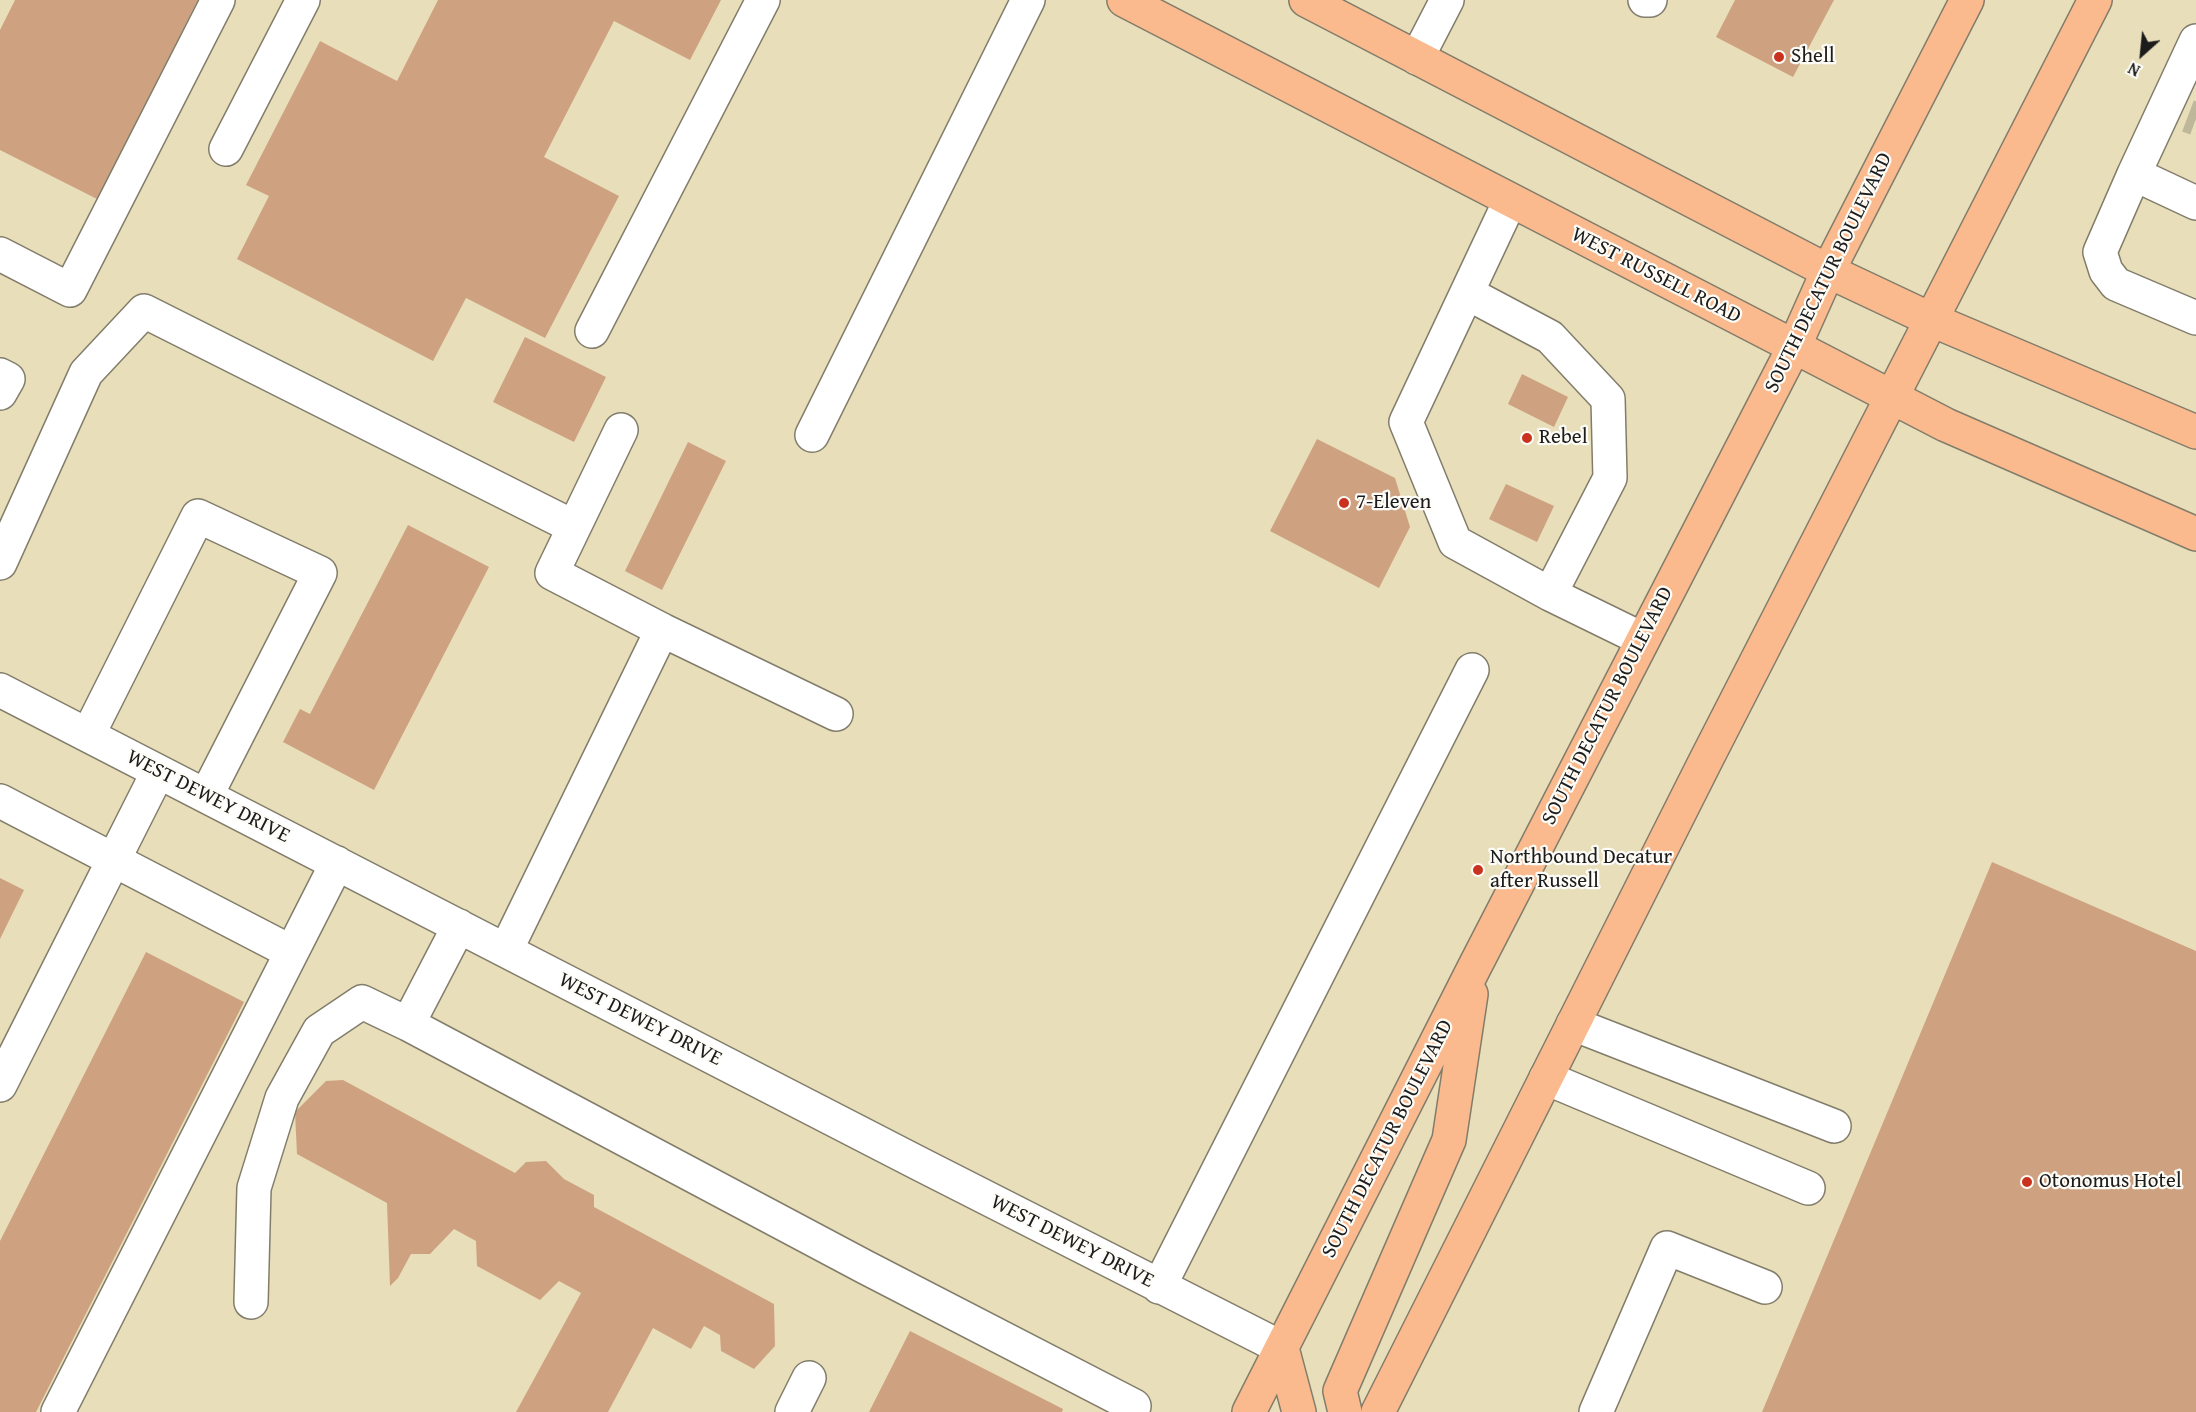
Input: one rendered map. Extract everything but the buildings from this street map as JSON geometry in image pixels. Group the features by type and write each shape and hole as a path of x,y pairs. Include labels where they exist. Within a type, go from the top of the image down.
{"main road":[{"name":"WEST RUSSELL ROAD","path":"1124,0 1946,425 2196,534"},
{"path":"1306,0 1828,271 1932,320 2196,432"},
{"name":"SOUTH DECATUR BOULEVARD","path":"1249,1412 1642,639 1794,347 1828,271 1967,0"},
{"path":"1378,1412 1573,1024 2095,0"},
{"path":"1345,1412 1340,1391 1449,1140 1475,966"},
{"path":"1282,1348 1299,1412"}],"street":[{"path":"0,254 70,290 218,0"},
{"path":"226,149 303,0"},
{"path":"592,331 763,0"},
{"path":"812,435 1028,0"},
{"path":"1417,58 1447,0"},
{"path":"1645,0 1650,0"},
{"path":"2194,49 2177,111 2134,174 2100,252 2106,271 2116,284 2196,318"},
{"path":"2134,174 2196,203"},
{"path":"1510,201 1406,422 1455,542 1550,594 1642,639"},
{"path":"1467,293 1550,337 1608,399 1610,478 1550,594"},
{"path":"0,563 86,373 144,310 574,527"},
{"path":"0,375 8,379 0,393"},
{"path":"621,430 552,573 662,630 836,714"},
{"path":"88,735 198,516 320,573 206,796"},
{"path":"506,950 662,630"},
{"path":"1159,1287 1472,670"},
{"name":"WEST DEWEY DRIVE","path":"0,690 1159,1287 1282,1348"},
{"path":"0,1085 158,772"},
{"path":"0,801 291,952"},
{"path":"58,1412 337,863"},
{"path":"408,1024 459,926"},
{"path":"251,1302 254,1188 282,1098 319,1031 362,1002 408,1024 865,1268 1134,1406"},
{"path":"1573,1024 1834,1126"},
{"path":"1546,1078 1808,1188"},
{"path":"1596,1412 1668,1248 1766,1287"},
{"path":"792,1412 809,1378"}],"tunnel":[{"path":"2188,116 2196,119"}],"place":[{"name":"Shell","path":"1779,57"},
{"name":"Rebel","path":"1527,438"},
{"name":"7-Eleven","path":"1344,503"},
{"name":"Northbound Decatur after Russell","path":"1478,870"},
{"name":"Otonomus Hotel","path":"2027,1182"}]}
